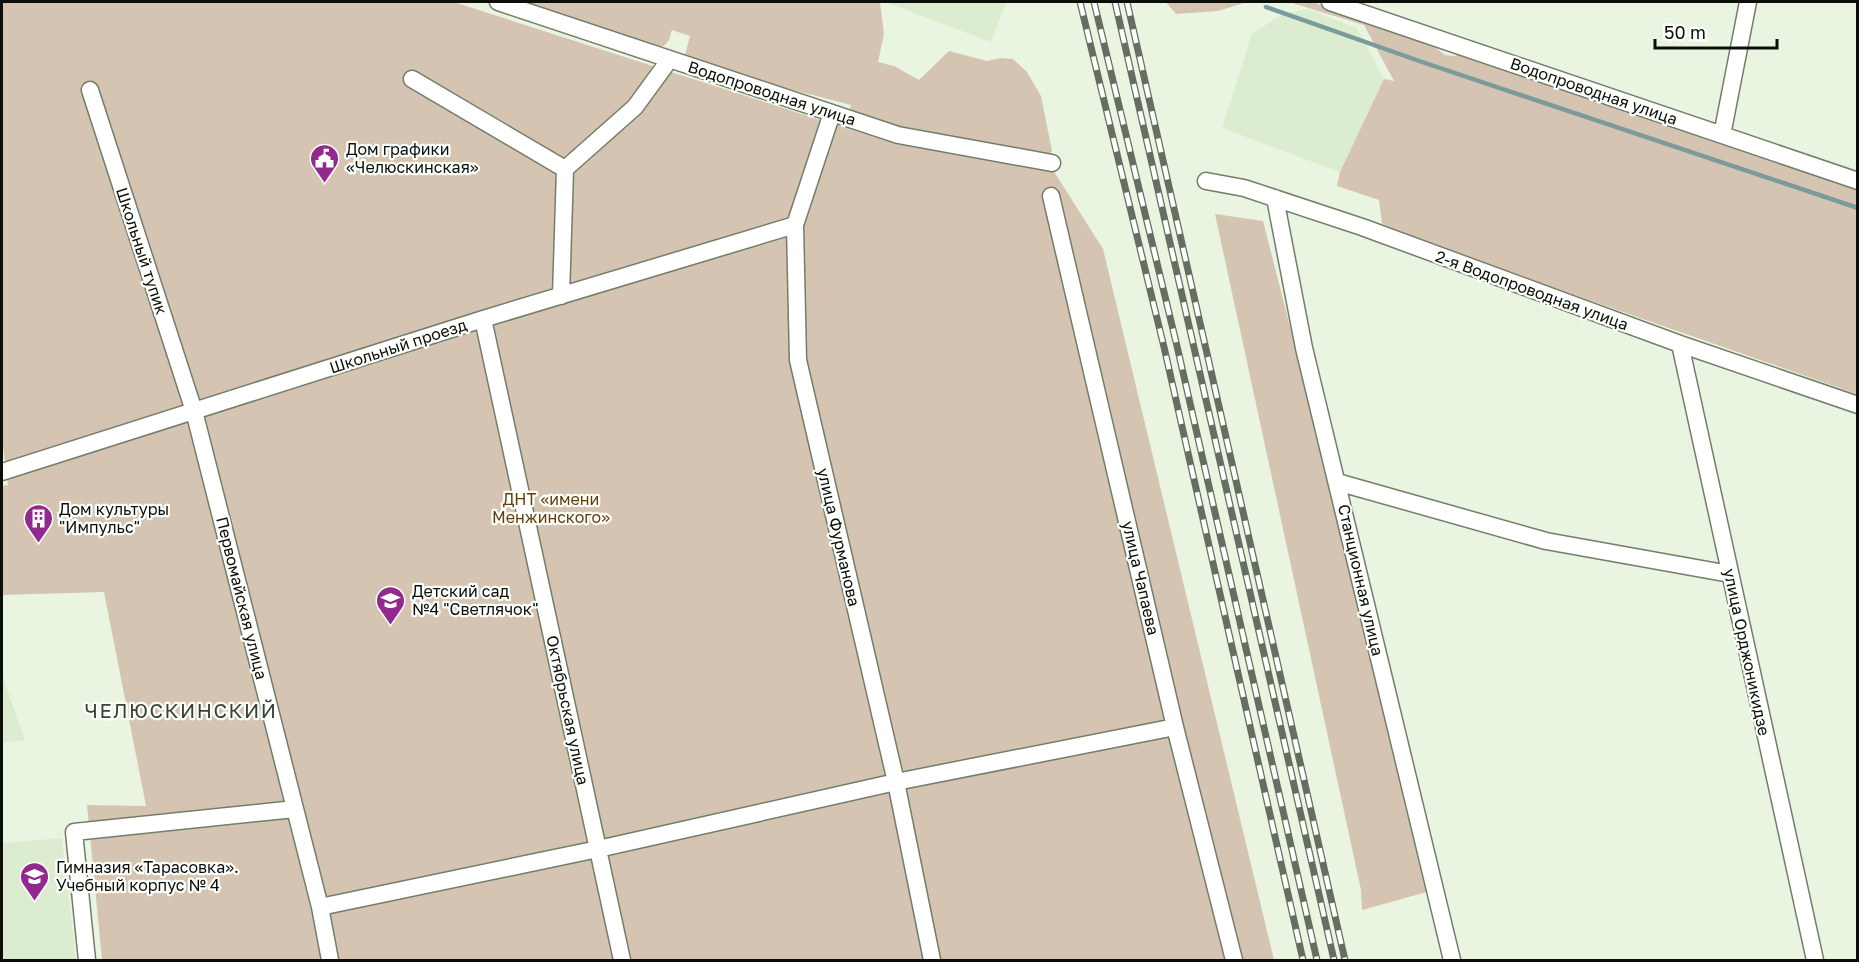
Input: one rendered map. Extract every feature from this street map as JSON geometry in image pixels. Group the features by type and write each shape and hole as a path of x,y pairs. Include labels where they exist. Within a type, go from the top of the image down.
{"street":[{"name":"Водопроводная улица","path":"498,2 898,135 1052,163"},
{"name":"Водопроводная улица","path":"1330,2 1857,181"},
{"path":"1722,135 1748,2"},
{"path":"561,296 565,169 635,107 670,59"},
{"path":"412,79 565,169"},
{"name":"Школьный тупик","path":"90,90 194,411"},
{"name":"улица Фурманова","path":"832,113 795,225 798,360 896,782 932,960"},
{"name":"2-я Водопроводная улица","path":"1206,181 1244,188 1362,226 1680,344 1857,405"},
{"name":"улица Чапаева","path":"1051,196 1175,727 1234,960"},
{"name":"Станционная улица","path":"1275,198 1304,348 1452,960"},
{"name":"Школьный проезд","path":"2,472 483,319 795,225"},
{"name":"Октябрьская улица","path":"483,319 622,960"},
{"name":"улица Орджоникидзе","path":"1680,344 1815,960"},
{"name":"Первомайская улица","path":"194,411 320,907 330,960"},
{"path":"1337,482 1546,541 1730,574"},
{"path":"320,907 598,849 896,782 1175,727"},
{"path":"87,960 74,832 295,809"}],"shaded area":[{"path":"885,2 1006,2 991,42"},
{"path":"1307,9 1357,28 1384,79 1340,172 1222,128 1252,34 1283,14"},
{"path":"2,675 25,740 2,743"},
{"name":"Гимназия «Тарасовка». Учебный корпус № 4","path":"62,838 76,960 2,960 2,843"}],"green space":[{"name":"ДНТ «имени Менжинского»","path":"2,2 454,2 895,144 1053,170 1103,249 1274,960 102,960 87,805 146,806 104,592 2,595 2,486 8,485 2,439"},
{"path":"524,2 880,2 884,34 878,62 894,66 919,80 949,51 987,61 1001,58 1013,59 1027,72 1041,96 1052,151 1048,156 896,128 849,114 851,105 690,60 685,55 690,36 672,30 664,46 655,46"},
{"path":"1166,2 1247,2 1218,11 1176,14"},
{"path":"1289,2 1312,2 1428,42 1445,55 1455,56 1460,53 1477,61 1857,186 1857,394 1543,284 1382,224 1379,200 1337,186 1340,172 1384,79 1394,81 1364,25"},
{"path":"1215,214 1263,221 1434,890 1362,910 1361,890"}],"waterway":[{"path":"1266,7 1425,63 1858,208"}],"railway":[{"path":"1080,2 1164,347 1303,960"},
{"path":"1094,2 1177,346 1317,960"},
{"path":"1115,2 1334,960"},
{"path":"1127,2 1345,960"}],"place":[{"name":"Дом графики «Челюскинская»","path":"325,184"},
{"name":"Дом культуры \"Импульс\"","path":"38,544"},
{"name":"Детский сад №4 \"Светлячок\"","path":"391,626"},
{"name":"Гимназия «Тарасовка». Учебный корпус № 4","path":"35,902"}],"district":[{"name":"ЧЕЛЮСКИНСКИЙ","path":"181,711"}]}
